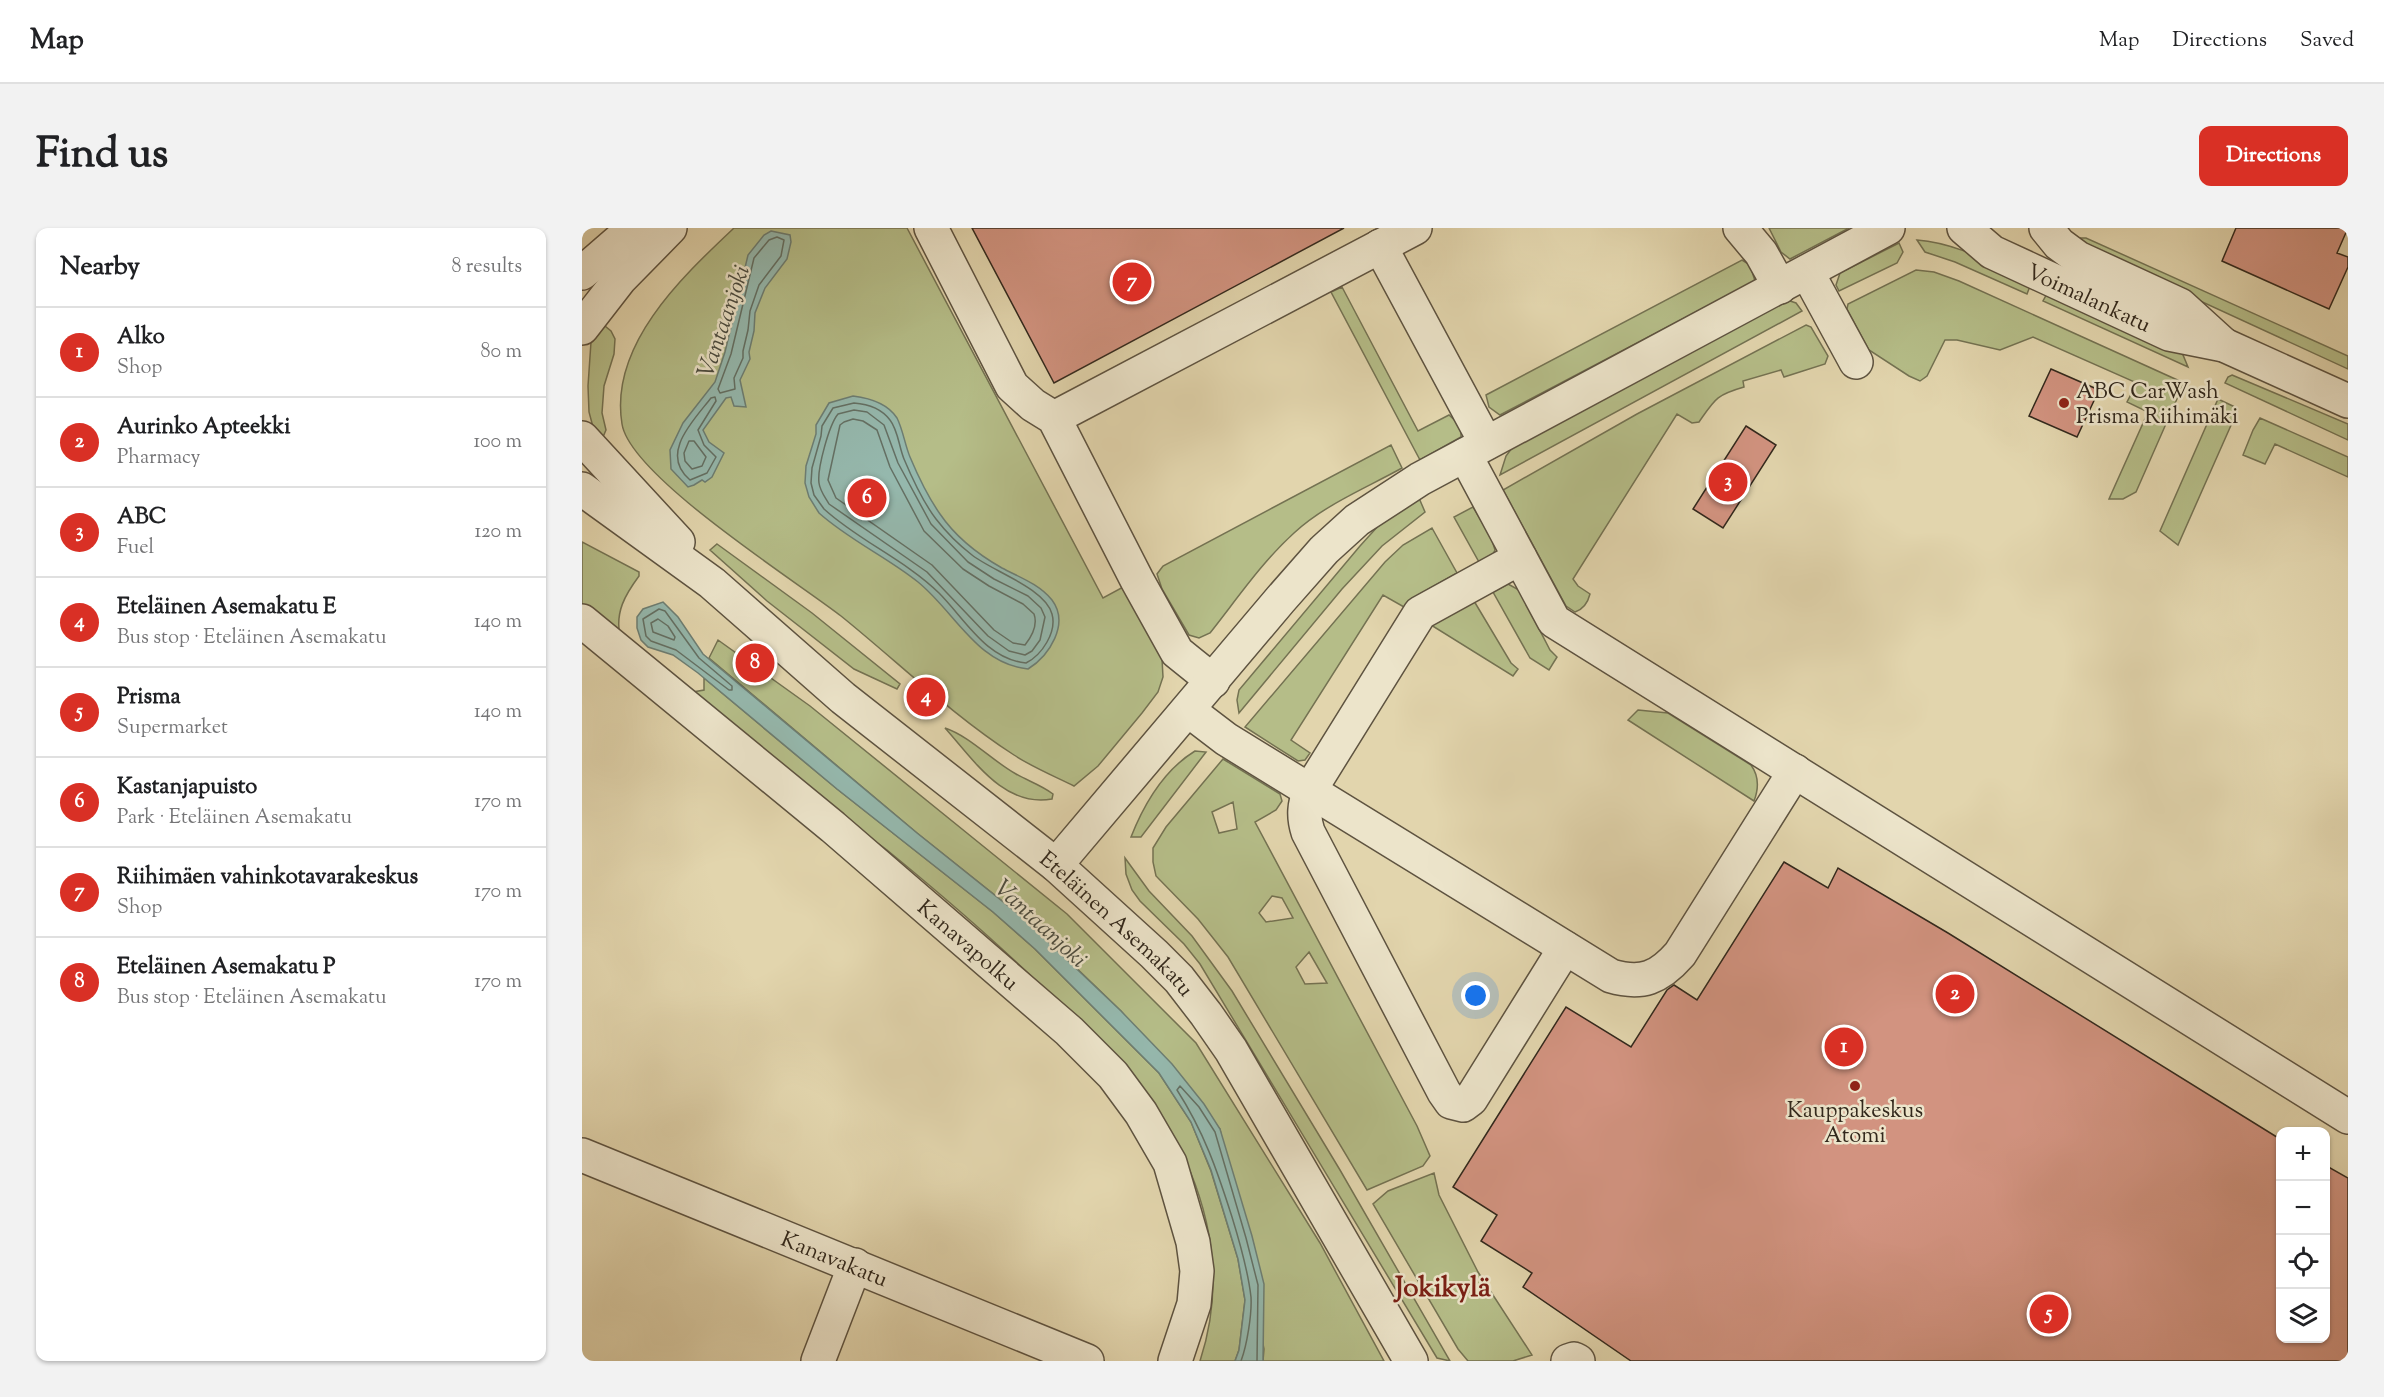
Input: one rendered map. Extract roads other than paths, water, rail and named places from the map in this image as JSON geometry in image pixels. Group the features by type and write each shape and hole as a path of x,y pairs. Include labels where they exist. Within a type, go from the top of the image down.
{"street":[{"path":"582,273 634,228"},
{"path":"582,328 620,279 670,228"},
{"path":"931,228 1012,386 1033,405 1054,418 1137,580 1177,652 1213,681"},
{"path":"1054,418 1415,228"},
{"path":"1740,228 1761,253 1793,279 1856,362"},
{"path":"1056,865 1295,583 1324,550 1357,520 1420,479 1888,228"},
{"name":"Voimalankatu","path":"1964,228 1992,252 2169,334 2224,345 2348,401"},
{"path":"1971,228 1985,228"},
{"name":"Voimalankatu","path":"2046,228 2059,244 2078,258 2180,304 2224,345"},
{"path":"1380,246 1476,449 1520,558 1554,621 2348,1117"},
{"name":"Eteläinen Asemakatu","path":"582,438 678,542 712,583"},
{"name":"Eteläinen Asemakatu","path":"582,489 712,583 843,698 1056,865 1179,979 1231,1050 1411,1361"},
{"path":"1520,558 1420,613 1310,790 1305,802 1304,818 1308,832 1451,1102 1463,1105 1471,1099 1565,948"},
{"name":"Kanavapolku","path":"582,621 833,826 1069,1031 1113,1075 1141,1113 1170,1163 1194,1242 1197,1271 1194,1304 1175,1361"},
{"path":"1188,711 1226,739 1565,948 1611,976 1629,981 1650,978 1665,970 1680,954 1795,771"},
{"name":"Kanavakatu","path":"582,1155 1087,1361"},
{"path":"818,1361 855,1265"},
{"path":"1568,1361 1574,1359 1578,1361"}],"water":[{"path":"771,231 790,235 791,242 787,259 765,288 755,313 750,359 740,380 746,407 734,406 731,397 726,398 703,430 709,442 724,453 712,477 705,482 702,480 688,487 671,469 670,450 683,423 715,382 725,352 748,255 764,235"},
{"path":"853,396 878,402 897,418 910,457 924,486 953,530 985,557 1035,585 1052,600 1059,619 1055,639 1043,656 1028,669 994,658 968,635 918,582 843,532 819,513 809,497 805,483 806,466 816,434 816,425 829,403"},
{"path":"663,602 678,617 703,654 917,833 1022,917 1121,1011 1172,1064 1204,1104 1220,1129 1264,1284 1263,1361 1235,1361 1239,1350 1245,1300 1238,1259 1211,1170 1191,1122 1159,1073 1035,949 993,912 837,789 698,673 673,655 648,647 641,640 637,628 637,617 643,609"}],"place":[{"name":"Riihimäen vahinkotavarakeskus","path":"1132,282"},
{"name":"ABC CarWash Prisma Riihimäki","path":"2064,403"},
{"name":"ABC","path":"1728,482"},
{"name":"Kastanjapuisto","path":"867,498"},
{"name":"Eteläinen Asemakatu P","path":"755,663"},
{"name":"Eteläinen Asemakatu E","path":"926,697"},
{"name":"Aurinko Apteekki","path":"1955,994"},
{"name":"Alko","path":"1844,1047"},
{"name":"Kauppakeskus Atomi","path":"1855,1086"},
{"name":"Prisma","path":"2049,1314"}],"district":[{"name":"Jokikylä","path":"1443,1286"}],"water label":[{"name":"Vantaanjoki","path":"723,321"},
{"name":"Vantaanjoki","path":"1041,923"}]}
